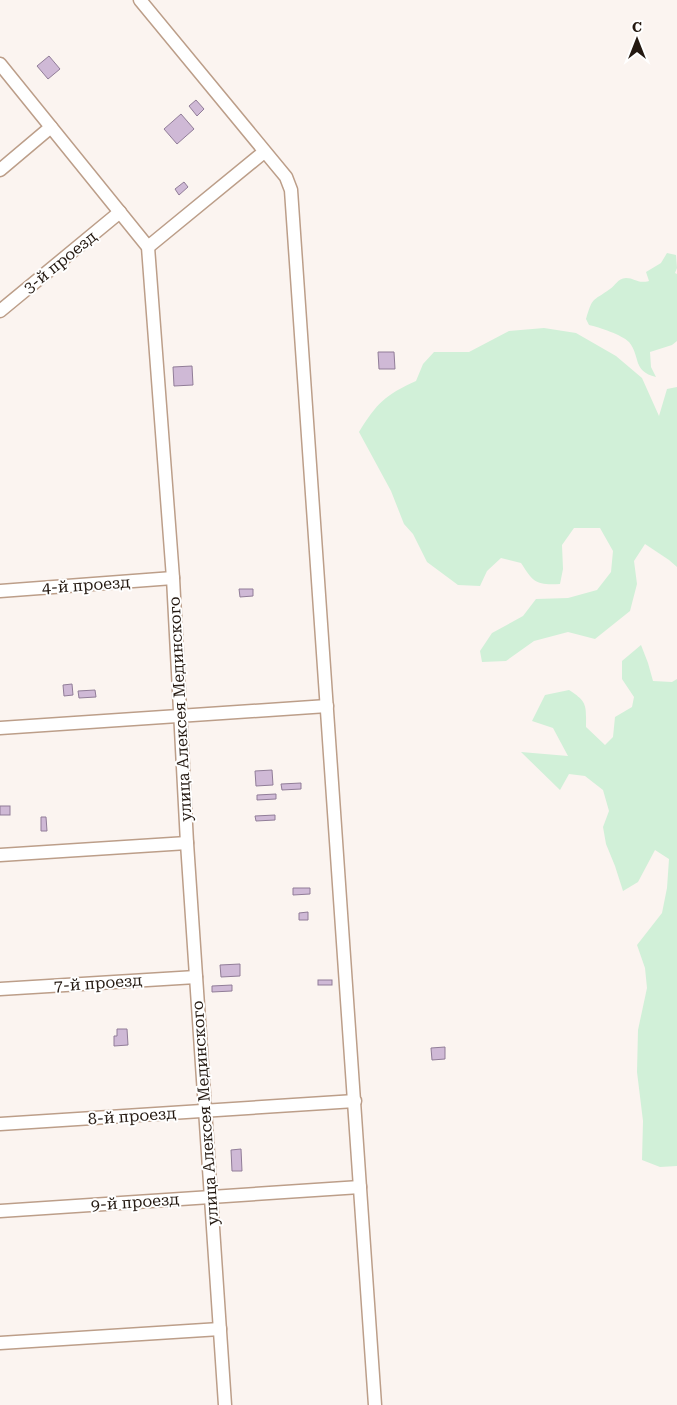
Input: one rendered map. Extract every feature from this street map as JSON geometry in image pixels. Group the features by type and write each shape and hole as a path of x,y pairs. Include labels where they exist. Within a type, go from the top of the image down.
{"street":[{"path":"140,0 286,177 291,190 375,1405"},
{"path":"0,64 148,247 264,152"},
{"path":"0,170 51,127"},
{"name":"3-й проезд","path":"0,311 120,212"},
{"name":"улица Алексея Мединского","path":"148,247 173,578 187,843 225,1405"},
{"name":"4-й проезд","path":"0,591 173,578"},
{"path":"0,728 327,706"},
{"path":"0,855 187,843"},
{"name":"7-й проезд","path":"0,989 196,976"},
{"name":"8-й проезд","path":"0,1124 355,1101"},
{"name":"9-й проезд","path":"0,1211 360,1187"},
{"path":"0,1343 220,1329"}],"green space":[{"path":"667,253 676,255 677,341 672,345 650,352 651,367 656,377 643,371 633,348 626,339 604,329 589,325 586,319 594,300 617,282 626,278 642,282 649,281 646,272 661,263"},
{"path":"544,328 576,333 616,356 642,378 659,416 667,389 677,387 677,567 645,544 634,561 637,584 630,611 595,639 568,632 534,641 506,661 482,662 480,651 492,633 523,616 536,599 568,598 597,590 611,572 613,551 600,528 574,528 562,545 563,569 560,584 546,584 536,581 529,575 521,563 501,558 487,571 480,586 458,585 427,562 413,534 404,524 391,491 359,432 371,414 383,401 416,381 423,364 434,352 469,352 509,331"},
{"path":"641,645 653,681 672,682 677,679 677,1166 660,1167 642,1160 643,1121 637,1072 638,1030 647,988 645,968 637,945 662,913 667,888 669,859 655,850 638,882 623,891 606,844 603,827 609,811 603,790 585,776 569,774 560,790 521,752 568,756 553,728 532,721 545,695 569,690 580,698 585,705 586,727 605,745 613,737 615,717 632,707 634,697 622,679 622,661"}],"building":[{"path":"49,56 60,69 48,79 37,66"},
{"path":"196,100 204,109 197,116 189,106"},
{"path":"181,114 194,129 177,144 164,129"},
{"path":"184,182 188,187 179,195 175,189"},
{"path":"378,352 394,352 395,369 379,369"},
{"path":"192,366 193,385 174,386 173,367"},
{"path":"239,589 253,589 253,596 240,597"},
{"path":"72,684 73,695 64,696 63,685"},
{"path":"95,690 96,697 79,698 78,691"},
{"path":"272,770 273,785 256,786 255,771"},
{"path":"301,783 301,789 282,790 281,784"},
{"path":"276,794 276,799 257,800 257,795"},
{"path":"0,806 10,806 10,815 0,815"},
{"path":"275,815 275,820 256,821 255,816"},
{"path":"41,817 46,817 47,831 41,831"},
{"path":"293,888 310,888 310,894 293,895"},
{"path":"308,912 308,920 299,920 299,913"},
{"path":"240,964 240,976 221,977 220,965"},
{"path":"318,980 332,980 332,985 318,985"},
{"path":"232,985 232,991 212,992 212,986"},
{"path":"117,1029 127,1029 128,1045 114,1046 114,1036 117,1036"},
{"path":"445,1047 445,1059 432,1060 431,1048"},
{"path":"241,1149 242,1171 232,1171 231,1150"}]}
